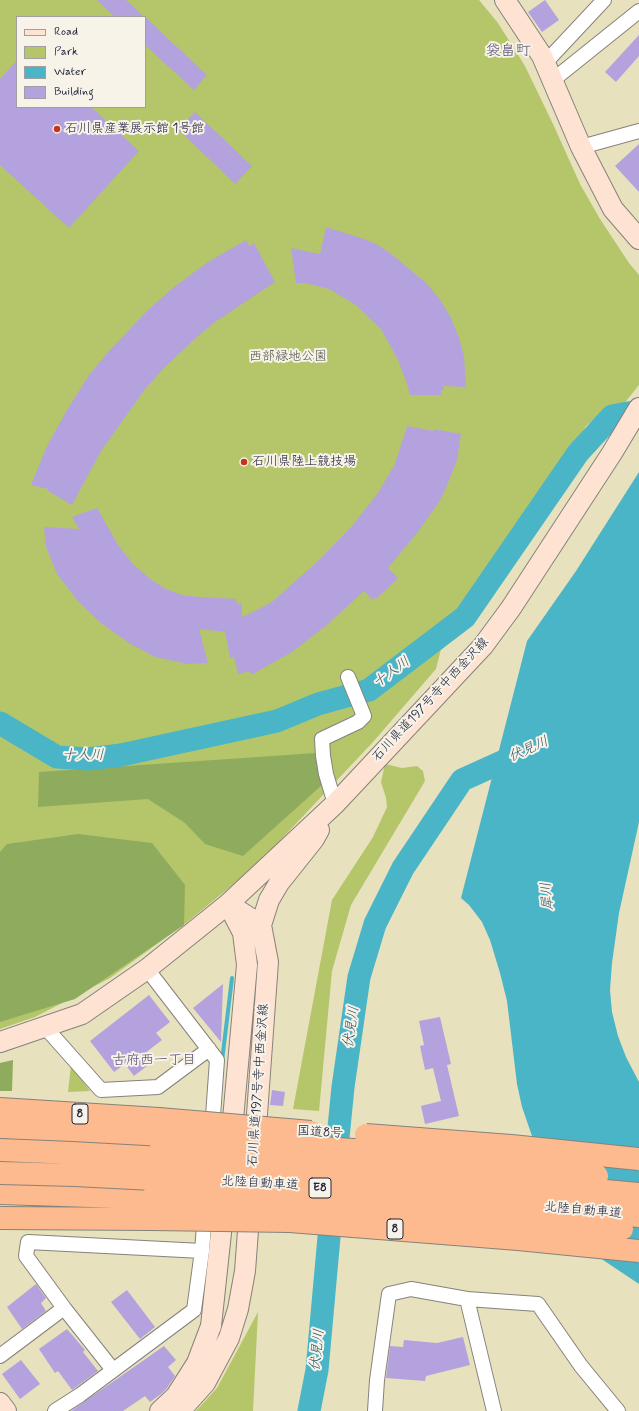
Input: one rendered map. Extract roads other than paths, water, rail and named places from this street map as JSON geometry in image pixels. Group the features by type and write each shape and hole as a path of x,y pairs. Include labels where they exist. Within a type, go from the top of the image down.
{"highway":[{"path":"1,1123 159,1129 453,1158 639,1181"},
{"name":"国道8号","path":"159,1129 295,1131 511,1146 639,1160"},
{"name":"北陸自動車道","path":"0,1150 298,1165 478,1179 639,1194"},
{"name":"北陸自動車道","path":"0,1173 75,1175 288,1186 474,1200 639,1216"},
{"path":"0,1193 152,1208 360,1208 639,1230"},
{"name":"8","path":"0,1218 152,1208 290,1221 518,1239 639,1251"}],"main road":[{"path":"505,0 542,56 581,147 613,209 639,239"},
{"name":"石川県道197号寺中西金沢線","path":"0,1042 82,1014 148,969 228,904 334,804 484,646 511,608 612,453 639,408"},
{"path":"228,904 261,925 269,900 279,883 314,839 334,804"},
{"name":"石川県道197号寺中西金沢線","path":"160,1411 176,1396 197,1363 211,1326 221,1238 247,965 243,933 228,904"},
{"name":"石川県道197号寺中西金沢線","path":"180,1411 205,1383 229,1338 238,1309 245,1270 268,962 261,925"},
{"path":"0,1403 6,1411"}],"street":[{"path":"549,72 604,0"},
{"path":"549,72 639,11"},
{"path":"581,147 639,131"},
{"path":"334,804 326,774 322,739 358,722 364,716 348,677"},
{"path":"55,1411 80,1395 194,1310 202,1251 217,1060 148,969"},
{"path":"45,1027 101,1090 158,1087 208,1049"},
{"path":"113,1370 64,1308 26,1256 28,1242 202,1251"},
{"path":"375,1411 377,1380 389,1294 411,1290 467,1299 538,1304 581,1366 618,1411"},
{"path":"467,1299 494,1411"},
{"path":"0,1356 64,1308"}],"water":[{"name":"犀川","path":"639,472 639,822 619,913 610,990 612,1012 618,1036 626,1057 639,1082 639,1284 603,1260 532,1136 522,1107 517,1084 507,1001 500,973 490,940 482,922 469,905 461,898 527,641 576,571"}],"waterway":[{"name":"十人川","path":"0,723 57,757 88,759 121,755 277,721 318,704 369,690 465,617 578,453 612,416 639,411"},
{"name":"伏見川","path":"335,1168 343,1087 359,977 375,924 403,868 462,780 524,752"},
{"path":"222,1061 232,978"},
{"name":"伏見川","path":"309,1411 317,1370 332,1204"}],"place":[{"name":"石川県産業展示館 1号館","path":"57,129"},
{"name":"石川県陸上競技場","path":"244,462"}],"district":[{"name":"袋畠町","path":"508,52"},
{"name":"古府西一丁目","path":"154,1061"}],"park label":[{"name":"西部緑地公園","path":"288,357"}]}
